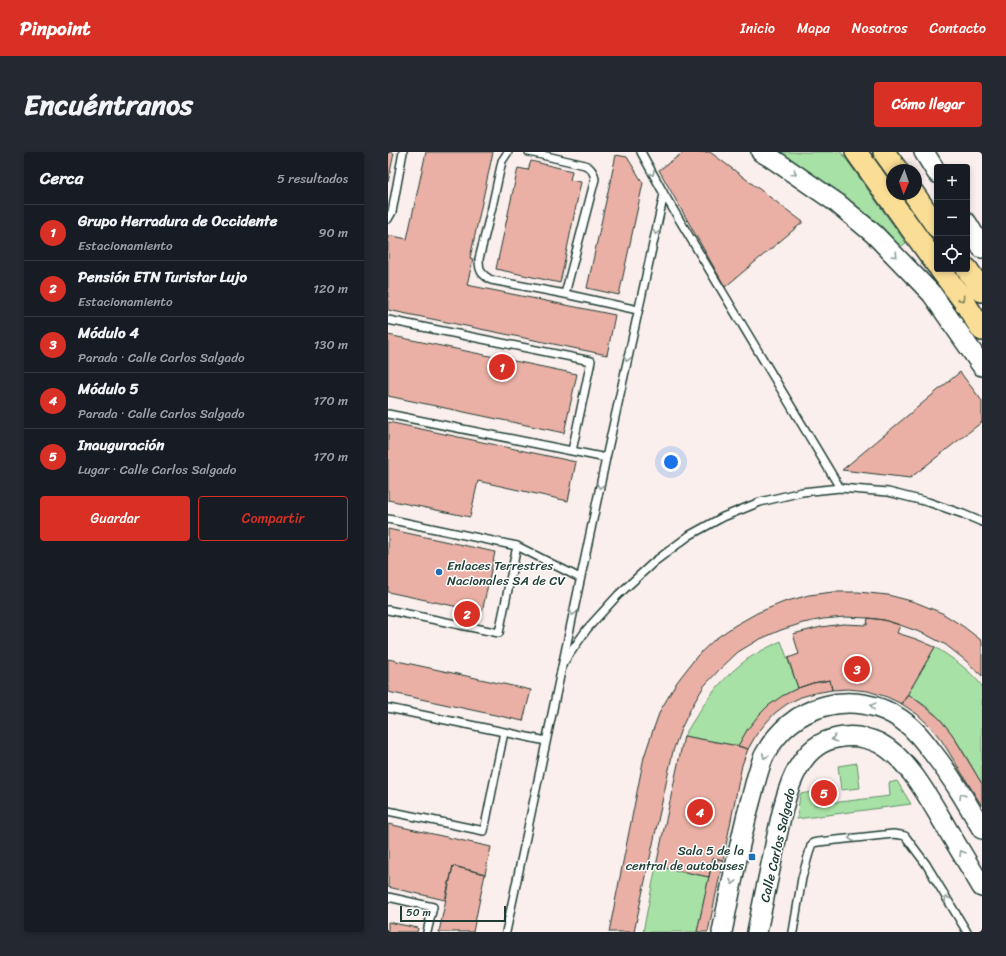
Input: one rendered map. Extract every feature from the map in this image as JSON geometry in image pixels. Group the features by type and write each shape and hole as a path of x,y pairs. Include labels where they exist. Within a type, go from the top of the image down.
{"main road":[{"path":"856,152 934,261"},
{"path":"884,152 893,164"},
{"path":"918,200 934,223"},
{"path":"942,272 963,300 982,330"},
{"path":"969,272 982,291"}],"street":[{"path":"762,152 837,203 874,234 932,294 982,366"},
{"path":"924,152 934,169"},
{"path":"970,228 982,248"},
{"path":"722,932 747,816 764,757 780,732 803,714 817,708 847,702 861,703 890,712 903,720 925,741 942,764 982,829"},
{"name":"Calle Carlos Salgado","path":"761,925 781,820 793,778 804,758 812,749 821,743 841,737 855,736 875,741 889,750 904,764 917,780 933,805 982,887"}],"lane":[{"path":"388,219 392,212 403,152"},
{"path":"508,152 502,161 492,207 478,259 481,272 491,280 638,310"},
{"path":"529,152 585,165 589,167 594,174 595,179 565,294"},
{"path":"641,152 664,194 840,488"},
{"path":"506,932 580,578 664,194"},
{"path":"388,320 591,361 572,451"},
{"path":"388,414 606,458"},
{"path":"562,665 587,629 618,595 654,562 690,535 723,517 760,502 802,492 840,488 888,492 928,502 982,522"},
{"path":"388,519 517,546 580,578"},
{"path":"388,610 499,633 517,546"},
{"path":"388,708 546,740"},
{"path":"388,811 484,831 504,732"},
{"path":"793,932 802,878 813,843 893,834 905,836 926,864 967,932"},
{"path":"388,897 433,907 427,932"}],"green space":[{"path":"780,152 841,152 906,243 899,248 828,186"},
{"path":"781,641 798,688 778,699 763,711 750,726 738,746 684,736 709,697 732,672 750,657"},
{"path":"935,647 966,669 982,686 982,784 946,726 933,712 908,694"},
{"path":"857,763 860,788 841,790 838,766"},
{"path":"897,781 911,804 797,819 800,794 812,792 814,805 890,796 889,783"},
{"path":"656,866 709,877 697,932 643,932"}],"building":[{"path":"388,152 394,153 388,182"},
{"path":"426,152 493,152 470,258 473,259 467,285 615,315 607,355 388,310 388,235 407,239"},
{"path":"684,152 710,152 803,222 725,287 659,170"},
{"path":"616,155 627,157 643,183 619,295 587,288"},
{"path":"531,161 572,171 570,180 581,182 560,283 496,269 518,168 528,170"},
{"path":"388,335 577,374 564,433 388,396"},
{"path":"960,372 982,401 982,422 910,478 842,470"},
{"path":"388,422 576,462 568,501 478,481 470,517 388,500"},
{"name":"Enlaces Terrestres Nacionales SA de CV","path":"388,529 495,552 482,612 388,592"},
{"path":"833,592 858,592 888,595 915,602 942,613 982,641 982,676 946,645 925,634 884,620 868,618 845,617 803,623 781,630 758,640 738,652 704,686 681,729 673,751 634,932 609,932 644,757 660,711 677,682 697,656 715,639 734,626 757,613 784,602 809,595"},
{"path":"868,618 884,620 900,625 897,633 935,647 902,704 868,691 848,689 832,690 830,680 813,683 798,688 788,658 799,654 793,634 821,627 843,624 867,625"},
{"path":"388,659 531,690 523,721 388,692"},
{"path":"830,680 832,690 801,697 787,704 775,713 765,724 756,735 748,749 738,746 747,730 768,706 782,696 798,688 813,683"},
{"path":"908,694 939,718 952,734 982,784 982,806 942,741 930,726 917,714 902,704"},
{"path":"684,736 748,749 742,765 723,860 713,858 709,877 656,866"},
{"path":"388,824 491,847 485,874 453,866 445,900 388,887"},
{"path":"713,858 723,860 708,932 697,932"},
{"path":"453,866 485,874 473,932 439,932"},
{"path":"388,922 418,928 417,932 388,932"}],"place":[{"name":"Grupo Herradura de Occidente","path":"502,367"},
{"name":"Enlaces Terrestres Nacionales SA de CV","path":"439,572"},
{"name":"Pensión ETN Turistar Lujo","path":"467,614"},
{"name":"Módulo 4","path":"857,669"},
{"name":"Inauguración","path":"824,793"},
{"name":"Módulo 5","path":"700,812"},
{"name":"Sala 5 de la central de autobuses","path":"752,857"}]}
